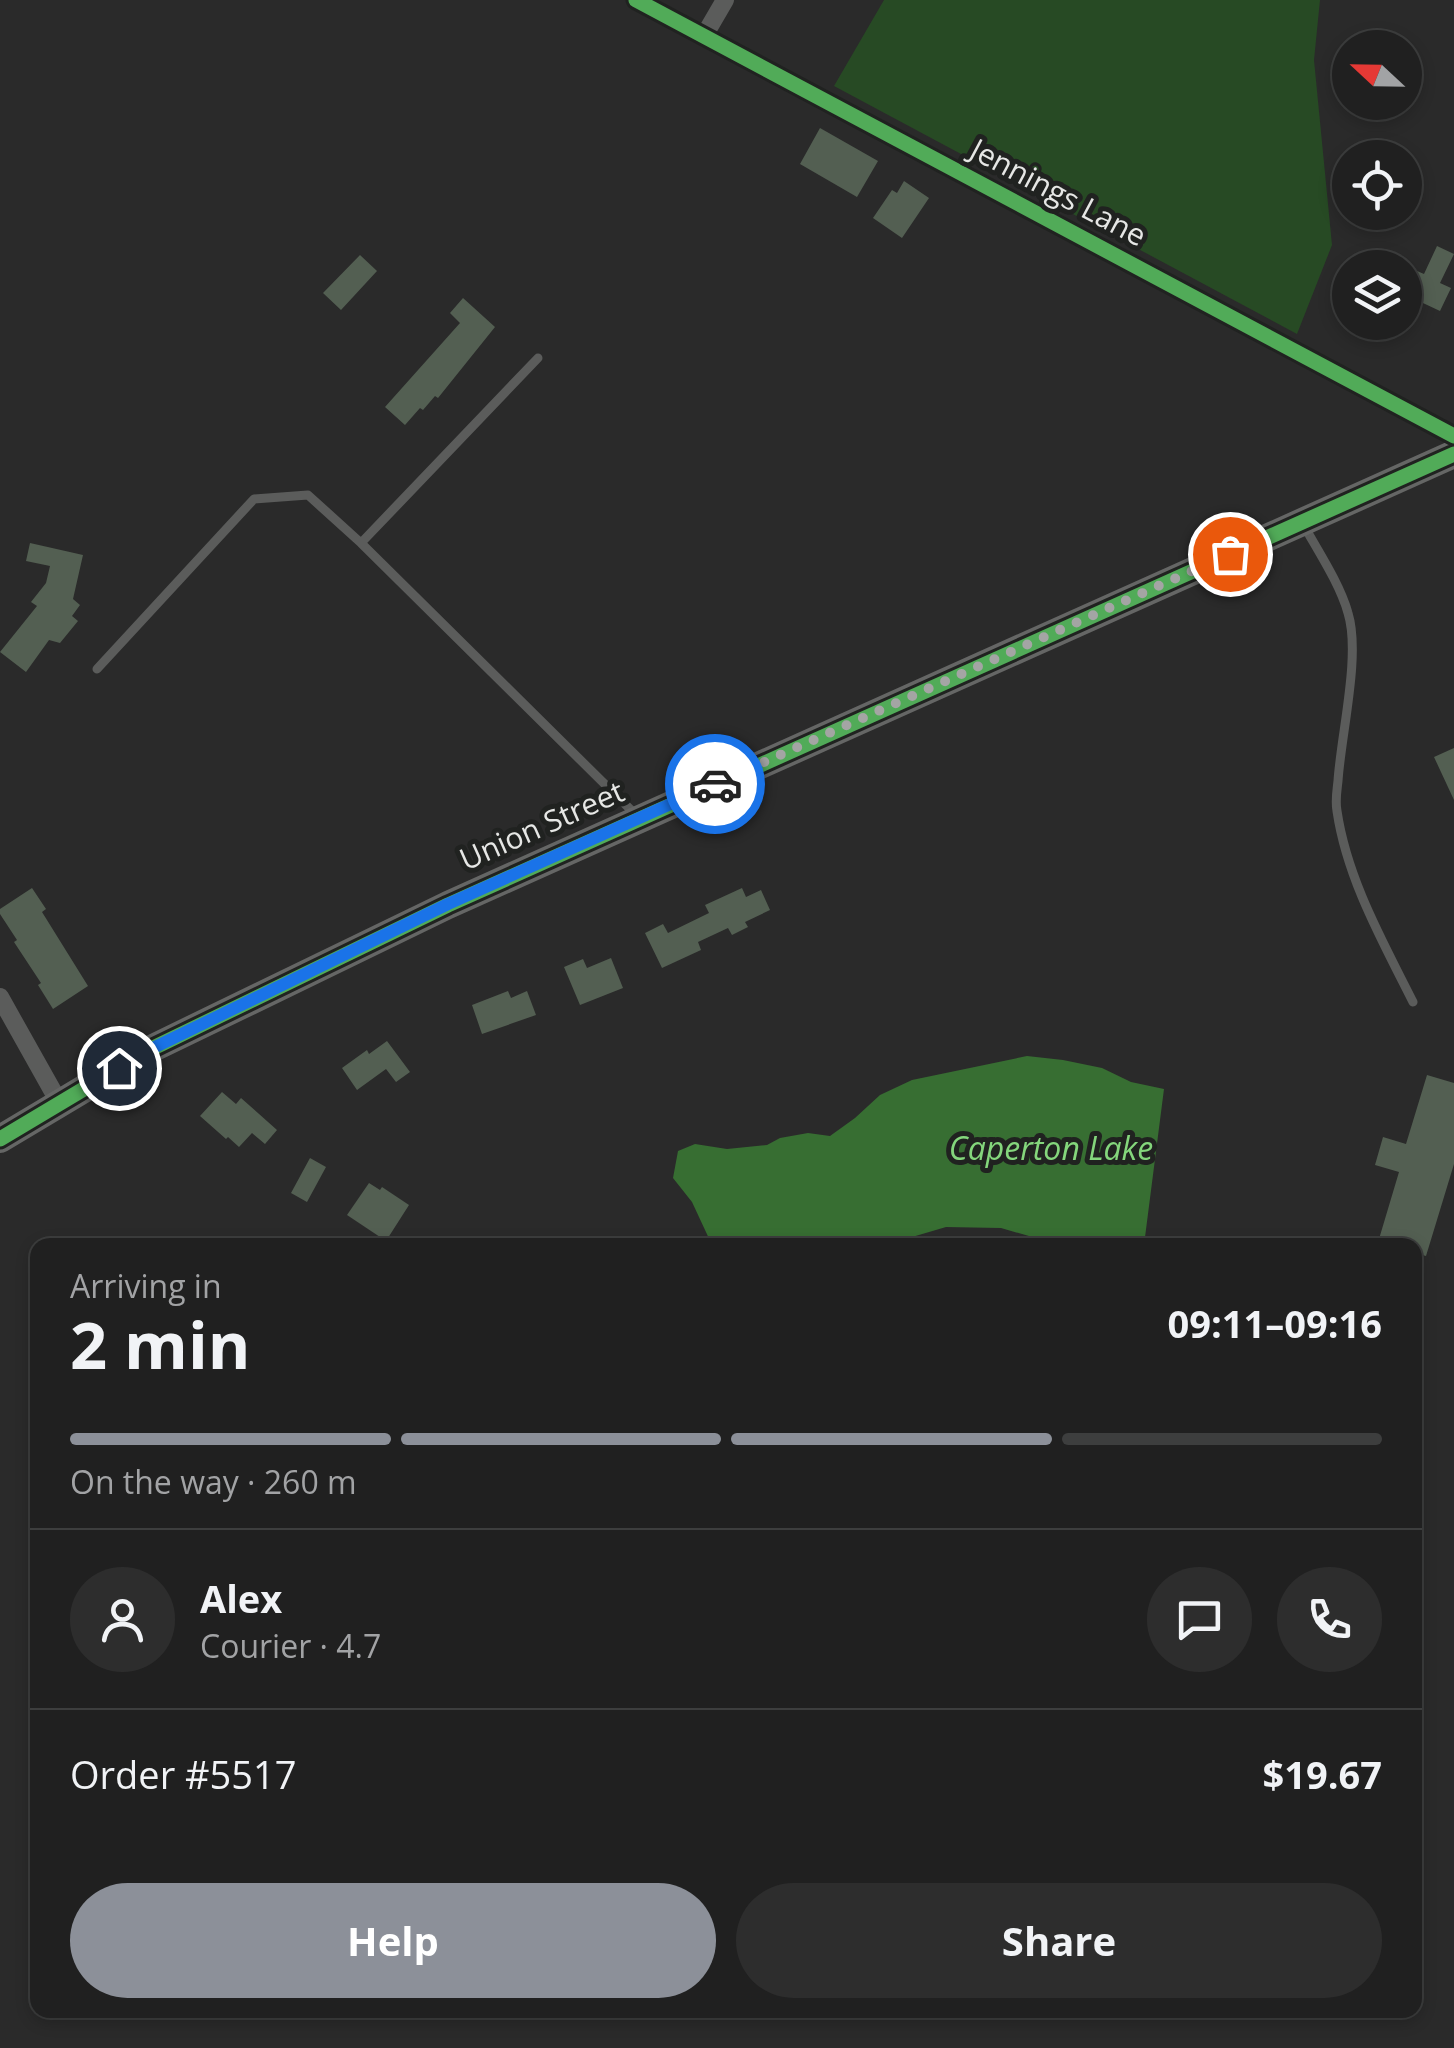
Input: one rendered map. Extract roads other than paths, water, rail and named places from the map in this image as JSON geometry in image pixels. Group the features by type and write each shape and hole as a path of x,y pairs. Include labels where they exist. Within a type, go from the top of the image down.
{"main road":[{"name":"Union Street","path":"0,1140 166,1042 448,904 1454,454"}],"street":[{"name":"Jennings Lane","path":"636,0 1454,436"},
{"path":"704,36 724,0"},
{"path":"0,997 60,1104"}],"lane":[{"path":"360,543 538,358"},
{"path":"97,669 254,499 308,494 639,818"},
{"path":"1302,522 1326,565 1348,614 1351,631 1353,649 1336,808 1350,866 1413,1002"}],"water":[{"name":"Caperton Lake","path":"1027,1056 1102,1068 1131,1082 1164,1089 1145,1238 1036,1238 1001,1228 946,1227 909,1238 709,1238 692,1202 673,1178 678,1151 695,1144 727,1149 767,1145 780,1138 808,1133 830,1136 880,1095 912,1080"}]}
